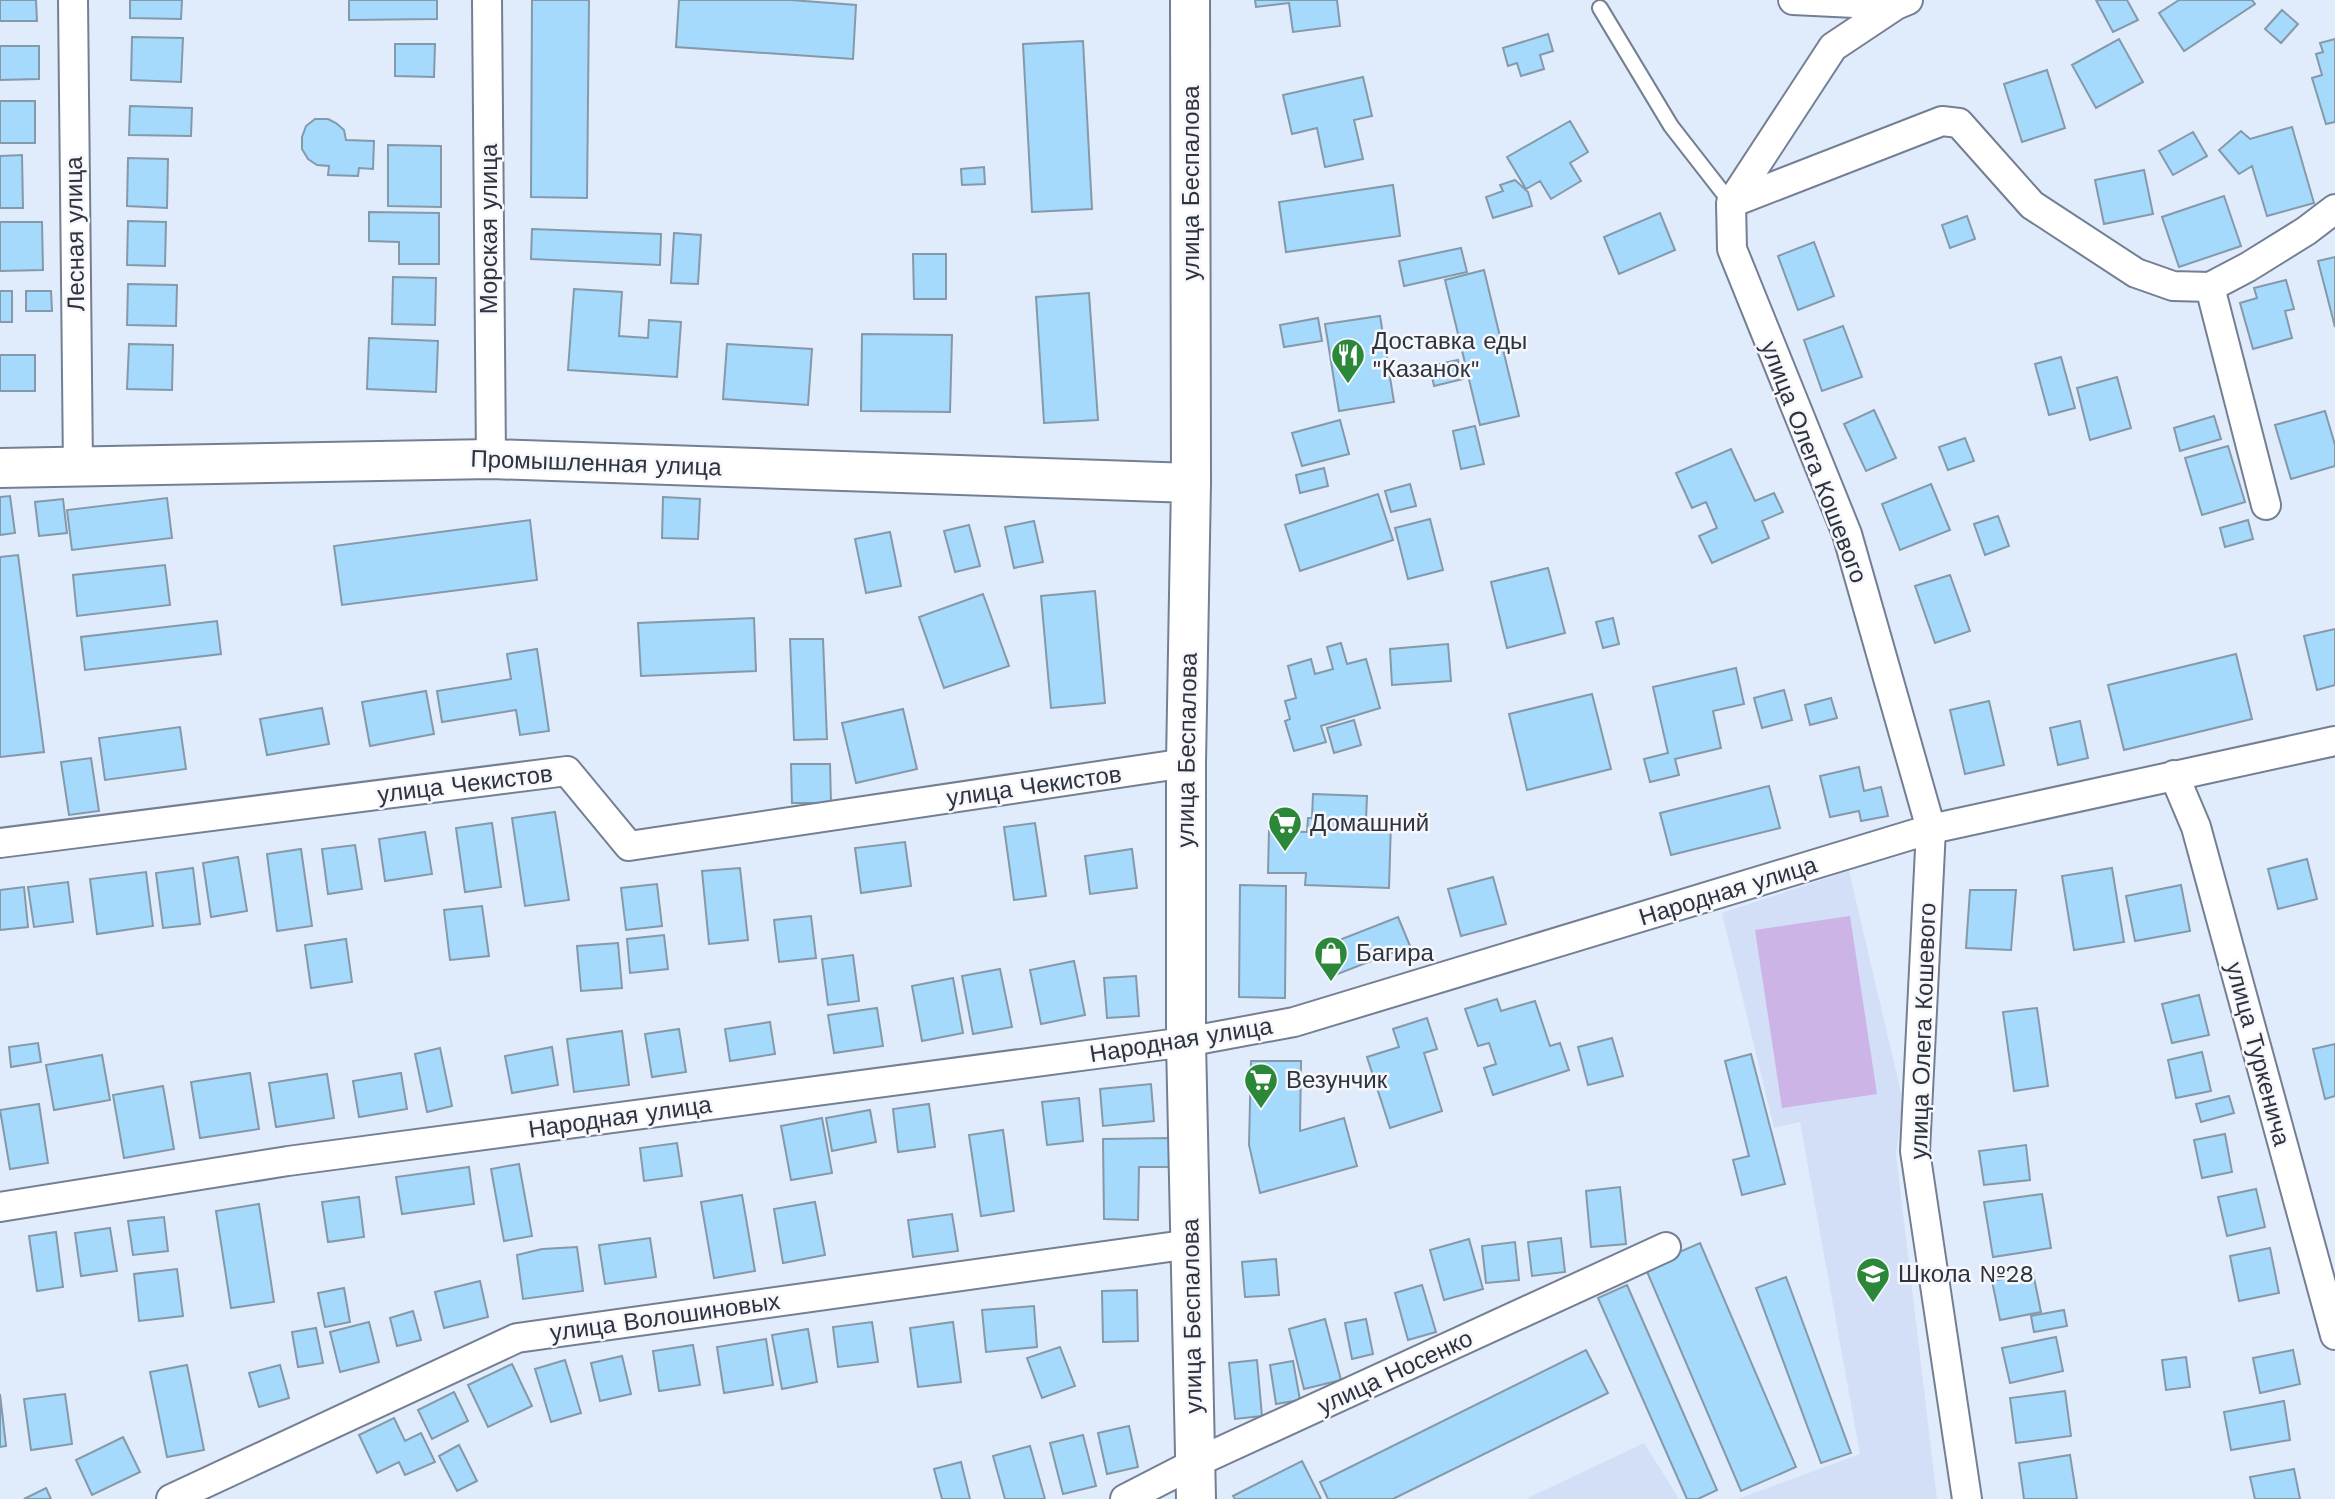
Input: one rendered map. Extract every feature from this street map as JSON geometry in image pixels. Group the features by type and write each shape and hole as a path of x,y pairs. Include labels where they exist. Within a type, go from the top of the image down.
{"main road":[{"name":"улица Беспалова","path":"1190,0 1191,483 1186,763 1186,1042 1195,1481"},
{"name":"Промышленная улица","path":"0,467 78,468 491,459 1191,483"}],"street":[{"name":"Лесная улица","path":"73,0 78,468"},
{"name":"Морская улица","path":"487,0 491,459"},
{"path":"1793,0 1902,3"},
{"path":"1731,203 1833,47 1902,3"},
{"path":"1731,203 1942,121 1959,123 2032,205 2136,273 2173,286 2210,286 2248,267 2306,231 2335,209"},
{"name":"улица Олега Кошевого","path":"1731,203 1732,249 1847,534 1931,829 1915,1151 1967,1499"},
{"path":"2210,286 2266,505"},
{"name":"Народная улица","path":"0,1207 302,1160 1186,1042 1294,1022 1931,829 2335,741"},
{"name":"улица Чекистов","path":"0,843 567,771 629,846 1186,763"},
{"name":"улица Туркенича","path":"2174,775 2196,827 2335,1335"},
{"name":"улица Волошиновых","path":"171,1499 517,1338 1191,1244"},
{"name":"улица Носенко","path":"1125,1499 1195,1481 1666,1248"}],"lane":[{"path":"1600,8 1671,126 1731,203"}],"shaded area":[{"name":"Школа №28","path":"1849,871 1903,1101 1896,1154 1937,1499 1738,1499 1860,1454 1800,1122 1774,1128 1722,913"},
{"path":"1850,916 1877,1094 1782,1108 1755,930"},
{"path":"1644,1443 1679,1499 1526,1499"}],"building":[{"path":"0,0 36,0 37,21 0,21"},
{"path":"130,0 182,0 181,19 130,18"},
{"path":"349,0 437,0 437,19 349,20"},
{"path":"532,0 589,0 587,198 531,197"},
{"path":"679,0 791,0 856,5 853,59 676,47"},
{"path":"1255,0 1337,0 1340,26 1293,32 1289,3 1256,7"},
{"path":"2096,0 2127,0 2138,20 2113,32"},
{"path":"2179,0 2252,0 2255,4 2184,51 2159,13"},
{"path":"2282,10 2298,24 2281,43 2265,29"},
{"path":"1548,34 1553,51 1540,55 1544,69 1521,76 1517,63 1508,66 1503,48"},
{"path":"132,37 183,38 181,82 131,80"},
{"path":"2119,39 2143,82 2096,108 2072,65"},
{"path":"2335,39 2335,122 2326,124 2312,78 2322,75 2316,54 2323,52 2320,43"},
{"path":"1083,41 1092,209 1032,212 1023,44"},
{"path":"395,44 435,44 434,77 395,76"},
{"path":"0,46 39,46 39,79 0,80"},
{"path":"2047,70 2065,128 2022,142 2004,84"},
{"path":"1363,77 1372,116 1354,120 1363,159 1325,167 1317,128 1292,134 1283,95"},
{"path":"0,101 35,101 35,143 0,143"},
{"path":"130,106 192,108 191,136 129,135"},
{"path":"315,119 328,119 336,123 344,130 346,140 374,141 373,169 359,168 358,176 328,175 329,166 317,165 308,159 302,149 302,137 306,126"},
{"path":"1570,121 1588,152 1570,163 1581,181 1551,199 1540,181 1526,189 1507,157"},
{"path":"2292,127 2314,203 2267,216 2252,166 2239,174 2219,150 2241,131 2250,139"},
{"path":"2193,132 2207,156 2173,175 2159,151"},
{"path":"388,145 441,146 441,207 388,206"},
{"path":"22,155 23,208 0,208 0,156"},
{"path":"128,158 168,159 167,208 127,206"},
{"path":"984,167 985,184 962,185 961,169"},
{"path":"2144,170 2153,214 2104,224 2095,180"},
{"path":"1515,180 1528,192 1532,206 1493,218 1486,197 1503,191 1500,185"},
{"path":"1393,185 1400,236 1286,252 1279,202"},
{"path":"2224,196 2241,246 2179,267 2162,217"},
{"path":"369,212 439,213 439,264 399,264 399,242 369,241"},
{"path":"1660,213 1675,250 1619,274 1604,237"},
{"path":"1967,216 1975,239 1950,248 1942,225"},
{"path":"128,221 166,222 165,266 127,265"},
{"path":"0,222 42,222 43,270 0,271"},
{"path":"532,229 661,234 660,265 531,259"},
{"path":"674,233 701,235 698,284 671,283"},
{"path":"1814,242 1834,296 1798,310 1778,256"},
{"path":"1461,248 1467,272 1404,286 1399,261"},
{"path":"913,254 946,254 946,299 914,299"},
{"path":"2335,257 2335,327 2318,261"},
{"path":"1484,270 1519,416 1480,425 1445,280"},
{"path":"393,277 436,278 435,325 392,324"},
{"path":"2286,280 2294,309 2285,311 2292,338 2253,349 2240,303 2257,298 2254,288"},
{"path":"128,284 177,285 176,326 127,325"},
{"path":"574,289 622,292 619,336 648,338 649,320 681,322 677,377 568,370"},
{"path":"0,291 12,291 12,322 0,322"},
{"path":"26,291 51,291 52,311 26,311"},
{"path":"1089,293 1098,420 1044,423 1036,297"},
{"path":"1380,316 1394,402 1339,411 1325,324"},
{"path":"1318,318 1322,341 1284,347 1280,325"},
{"path":"1843,326 1862,377 1822,391 1804,340"},
{"path":"862,334 952,335 950,412 861,411"},
{"path":"369,338 438,341 436,392 367,389"},
{"path":"129,344 173,345 172,390 127,389"},
{"path":"727,344 812,349 808,405 723,399"},
{"path":"0,355 35,355 35,391 0,391"},
{"path":"2061,357 2075,408 2049,415 2035,364"},
{"path":"1458,360 1463,379 1434,386 1430,366"},
{"path":"2117,377 2131,428 2090,440 2077,388"},
{"path":"1874,410 1896,458 1866,471 1844,424"},
{"path":"2325,411 2335,445 2335,466 2291,479 2275,425"},
{"path":"2214,416 2221,439 2180,451 2174,428"},
{"path":"1340,420 1349,454 1302,466 1292,433"},
{"path":"1475,426 1484,464 1461,469 1453,431"},
{"path":"1965,438 1974,461 1948,470 1939,447"},
{"path":"2228,446 2245,502 2202,515 2185,458"},
{"path":"1731,449 1755,501 1774,493 1783,512 1762,521 1769,538 1712,563 1699,536 1717,528 1706,502 1692,508 1676,473"},
{"path":"1324,468 1328,486 1300,493 1296,475"},
{"path":"1410,484 1416,506 1391,512 1385,491"},
{"path":"1931,484 1950,530 1900,550 1882,504"},
{"path":"1378,494 1393,540 1300,571 1285,525"},
{"path":"10,496 15,533 0,535 0,497"},
{"path":"663,497 700,499 698,539 662,538"},
{"path":"167,498 172,538 72,550 67,510"},
{"path":"63,499 67,533 39,536 35,502"},
{"path":"1998,516 2009,546 1985,555 1974,524"},
{"path":"1430,519 1443,570 1408,579 1395,528"},
{"path":"530,520 537,580 342,605 334,546"},
{"path":"2248,520 2253,539 2225,547 2220,528"},
{"path":"1034,521 1043,562 1014,568 1005,527"},
{"path":"969,525 980,566 955,572 944,531"},
{"path":"890,532 901,586 866,593 855,539"},
{"path":"18,555 44,752 0,757 0,557"},
{"path":"165,565 170,605 77,616 73,575"},
{"path":"1548,568 1565,633 1507,648 1491,582"},
{"path":"1950,575 1970,631 1935,643 1915,586"},
{"path":"1095,591 1105,703 1051,708 1041,596"},
{"path":"983,594 1009,666 944,688 919,617"},
{"path":"754,618 756,671 641,676 638,623"},
{"path":"1613,618 1619,644 1603,648 1596,622"},
{"path":"217,621 221,654 85,670 81,637"},
{"path":"2335,629 2335,685 2317,690 2304,636"},
{"path":"790,639 823,639 827,739 794,740"},
{"path":"1341,643 1347,664 1366,659 1380,708 1321,726 1326,742 1294,751 1285,721 1290,719 1285,701 1296,698 1288,666 1311,659 1315,674 1333,669 1327,647"},
{"path":"1448,644 1451,681 1392,685 1390,649"},
{"path":"537,649 549,731 520,735 516,710 442,722 437,691 511,679 507,654"},
{"path":"2236,654 2252,719 2124,750 2108,685"},
{"path":"1736,668 1744,704 1713,711 1721,748 1675,759 1679,775 1650,782 1644,759 1668,753 1653,687"},
{"path":"1784,690 1792,720 1762,728 1754,698"},
{"path":"426,691 434,734 370,746 362,702"},
{"path":"1592,694 1611,769 1527,790 1509,714"},
{"path":"1831,698 1837,718 1810,725 1805,705"},
{"path":"1989,701 2004,765 1965,774 1950,710"},
{"path":"322,708 329,744 267,755 260,719"},
{"path":"903,709 917,769 856,783 842,723"},
{"path":"1354,720 1361,745 1334,753 1327,728"},
{"path":"2080,721 2088,758 2058,765 2050,728"},
{"path":"180,727 186,769 105,780 99,738"},
{"path":"91,758 99,811 69,815 61,762"},
{"path":"791,764 830,764 831,803 792,803"},
{"path":"1859,767 1864,791 1881,787 1888,816 1861,821 1859,811 1830,817 1820,776"},
{"path":"1769,786 1780,828 1671,855 1660,813"},
{"path":"1313,794 1367,796 1366,820 1391,822 1389,888 1305,885 1306,873 1268,873 1269,831 1307,832 1308,818 1312,818"},
{"path":"555,812 569,900 525,906 512,818"},
{"path":"492,823 501,887 465,892 456,828"},
{"path":"1035,823 1046,896 1014,900 1004,827"},
{"path":"425,832 432,874 385,881 379,839"},
{"path":"905,842 911,886 861,893 855,848"},
{"path":"355,845 362,889 328,894 322,849"},
{"path":"301,849 312,926 277,931 267,854"},
{"path":"1132,849 1137,888 1090,894 1085,856"},
{"path":"238,857 247,911 211,917 203,863"},
{"path":"2307,859 2317,899 2278,909 2268,869"},
{"path":"193,868 200,924 163,928 156,873"},
{"path":"740,868 748,940 709,944 702,871"},
{"path":"2112,868 2124,942 2074,950 2062,876"},
{"path":"146,872 153,926 97,934 90,879"},
{"path":"1493,877 1506,924 1461,936 1448,889"},
{"path":"68,882 73,922 34,927 28,887"},
{"path":"657,884 662,926 626,930 621,888"},
{"path":"1240,885 1286,886 1285,998 1239,997"},
{"path":"2181,885 2190,931 2135,941 2126,896"},
{"path":"24,887 28,927 0,930 0,890"},
{"path":"1970,890 2016,890 2011,950 1966,948"},
{"path":"482,906 489,956 450,960 444,910"},
{"path":"811,916 816,958 779,962 774,920"},
{"path":"1398,917 1410,946 1335,975 1324,946"},
{"path":"664,935 668,969 630,973 627,939"},
{"path":"346,939 352,982 311,988 305,945"},
{"path":"618,943 622,988 581,991 577,946"},
{"path":"853,955 859,1001 828,1005 822,959"},
{"path":"1074,961 1085,1015 1041,1024 1030,970"},
{"path":"1000,969 1012,1027 973,1034 962,976"},
{"path":"1136,976 1139,1016 1107,1018 1104,978"},
{"path":"953,978 963,1033 922,1041 912,986"},
{"path":"2199,995 2209,1035 2172,1043 2162,1004"},
{"path":"1497,999 1501,1011 1535,1001 1550,1046 1560,1043 1569,1070 1493,1095 1484,1068 1496,1064 1489,1043 1478,1046 1465,1009"},
{"path":"877,1008 883,1046 834,1053 828,1015"},
{"path":"2037,1008 2048,1086 2014,1091 2003,1012"},
{"path":"1427,1018 1437,1049 1424,1053 1442,1111 1390,1128 1367,1057 1399,1047 1393,1029"},
{"path":"770,1022 775,1054 730,1061 725,1029"},
{"path":"679,1029 686,1072 652,1077 645,1034"},
{"path":"622,1031 629,1085 574,1092 567,1039"},
{"path":"1612,1038 1623,1076 1588,1085 1578,1047"},
{"path":"38,1043 41,1062 11,1067 9,1047"},
{"path":"2335,1044 2335,1096 2325,1099 2313,1049"},
{"path":"552,1047 558,1085 512,1093 505,1056"},
{"path":"440,1048 452,1106 427,1112 415,1054"},
{"path":"2202,1052 2211,1091 2176,1098 2168,1060"},
{"path":"1751,1054 1785,1184 1742,1195 1733,1160 1749,1156 1725,1061"},
{"path":"102,1055 110,1100 54,1110 46,1065"},
{"path":"1251,1061 1301,1061 1300,1131 1344,1118 1357,1166 1260,1193 1249,1145"},
{"path":"250,1073 259,1129 200,1138 191,1082"},
{"path":"401,1073 407,1109 359,1117 353,1081"},
{"path":"327,1074 334,1118 276,1127 269,1083"},
{"path":"1151,1084 1154,1121 1103,1126 1100,1089"},
{"path":"163,1086 174,1149 124,1158 113,1095"},
{"path":"2229,1096 2234,1113 2201,1122 2196,1104"},
{"path":"1079,1098 1083,1141 1047,1145 1042,1102"},
{"path":"39,1104 48,1163 10,1169 0,1110"},
{"path":"929,1104 935,1147 898,1152 893,1109"},
{"path":"870,1110 876,1142 832,1151 826,1118"},
{"path":"822,1118 832,1173 791,1180 781,1126"},
{"path":"1003,1130 1014,1211 981,1216 969,1135"},
{"path":"2225,1134 2232,1172 2202,1178 2194,1140"},
{"path":"1169,1138 1169,1167 1139,1167 1138,1220 1104,1219 1103,1139"},
{"path":"677,1143 682,1176 644,1181 640,1148"},
{"path":"2026,1145 2030,1180 1984,1185 1979,1151"},
{"path":"519,1164 532,1236 504,1241 491,1169"},
{"path":"469,1167 474,1204 402,1214 396,1177"},
{"path":"1620,1187 1626,1244 1591,1247 1586,1191"},
{"path":"2256,1189 2265,1227 2227,1236 2218,1197"},
{"path":"2042,1194 2051,1248 1993,1257 1984,1202"},
{"path":"742,1195 755,1271 714,1278 701,1202"},
{"path":"359,1197 364,1237 328,1242 322,1202"},
{"path":"815,1202 825,1255 783,1263 774,1209"},
{"path":"259,1204 274,1302 231,1308 216,1211"},
{"path":"952,1214 958,1251 913,1257 908,1220"},
{"path":"164,1217 168,1251 133,1255 128,1221"},
{"path":"110,1228 117,1271 81,1276 75,1233"},
{"path":"56,1232 63,1287 37,1291 29,1236"},
{"path":"650,1238 656,1277 605,1284 599,1245"},
{"path":"1561,1238 1565,1272 1532,1276 1528,1242"},
{"path":"1469,1239 1483,1289 1444,1300 1430,1250"},
{"path":"1515,1242 1519,1280 1486,1283 1482,1246"},
{"path":"1700,1243 1796,1467 1741,1491 1645,1267"},
{"path":"577,1247 583,1291 523,1299 517,1255 542,1249"},
{"path":"2270,1248 2279,1293 2239,1301 2230,1256"},
{"path":"1276,1259 1279,1295 1245,1297 1242,1262"},
{"path":"177,1269 183,1316 139,1321 134,1274"},
{"path":"2033,1273 2041,1312 2000,1320 1992,1281"},
{"path":"1786,1277 1851,1453 1821,1463 1756,1288"},
{"path":"480,1281 488,1317 444,1328 435,1292"},
{"path":"1422,1285 1436,1332 1408,1340 1395,1293"},
{"path":"1627,1285 1717,1490 1698,1499 1687,1499 1598,1298"},
{"path":"344,1288 350,1322 325,1327 318,1293"},
{"path":"1137,1290 1138,1341 1103,1342 1102,1291"},
{"path":"1034,1306 1037,1347 986,1352 982,1310"},
{"path":"2064,1310 2067,1326 2034,1332 2031,1316"},
{"path":"413,1311 421,1340 397,1346 390,1318"},
{"path":"1325,1319 1341,1380 1304,1389 1289,1329"},
{"path":"1366,1319 1373,1354 1352,1359 1345,1323"},
{"path":"369,1322 379,1362 340,1372 330,1332"},
{"path":"872,1322 878,1362 838,1367 833,1327"},
{"path":"953,1322 961,1382 918,1387 910,1328"},
{"path":"316,1328 323,1363 298,1367 292,1332"},
{"path":"808,1329 817,1382 782,1389 772,1335"},
{"path":"2056,1337 2063,1371 2010,1383 2002,1348"},
{"path":"766,1339 773,1385 724,1393 717,1347"},
{"path":"693,1345 700,1385 659,1391 653,1351"},
{"path":"1060,1347 1075,1386 1042,1398 1027,1358"},
{"path":"1586,1350 1608,1393 1393,1499 1328,1499 1320,1482"},
{"path":"2293,1350 2300,1384 2260,1393 2253,1358"},
{"path":"622,1356 631,1394 600,1401 591,1363"},
{"path":"2186,1357 2190,1387 2166,1390 2162,1360"},
{"path":"565,1360 581,1413 551,1422 535,1369"},
{"path":"1257,1360 1262,1416 1235,1419 1229,1363"},
{"path":"1293,1361 1300,1400 1276,1404 1270,1365"},
{"path":"512,1364 532,1406 488,1427 468,1385"},
{"path":"187,1365 204,1450 167,1457 150,1372"},
{"path":"280,1365 289,1398 259,1407 249,1373"},
{"path":"2065,1391 2071,1436 2016,1443 2010,1398"},
{"path":"454,1392 468,1421 432,1439 418,1410"},
{"path":"0,1394 6,1446 0,1447"},
{"path":"65,1394 72,1444 31,1450 24,1399"},
{"path":"2284,1401 2290,1440 2231,1450 2224,1412"},
{"path":"394,1418 405,1441 421,1433 435,1462 405,1475 399,1462 377,1473 359,1435"},
{"path":"1129,1426 1138,1467 1107,1474 1098,1433"},
{"path":"1083,1435 1096,1486 1063,1494 1050,1443"},
{"path":"123,1437 140,1472 92,1495 76,1460"},
{"path":"459,1445 477,1481 457,1491 439,1456"},
{"path":"1030,1446 1045,1499 1005,1499 993,1456"},
{"path":"2070,1455 2077,1499 2024,1499 2019,1463"},
{"path":"1302,1461 1321,1499 1235,1499 1233,1496"},
{"path":"961,1462 970,1499 942,1499 934,1469"},
{"path":"2294,1469 2300,1499 2255,1499 2250,1477"},
{"path":"46,1488 51,1499 24,1499"}],"place":[{"name":"Доставка еды \"Казанок\"","path":"1348,385"},
{"name":"Домашний","path":"1285,853"},
{"name":"Багира","path":"1331,983"},
{"name":"Везунчик","path":"1261,1110"},
{"name":"Школа №28","path":"1873,1304"}]}
